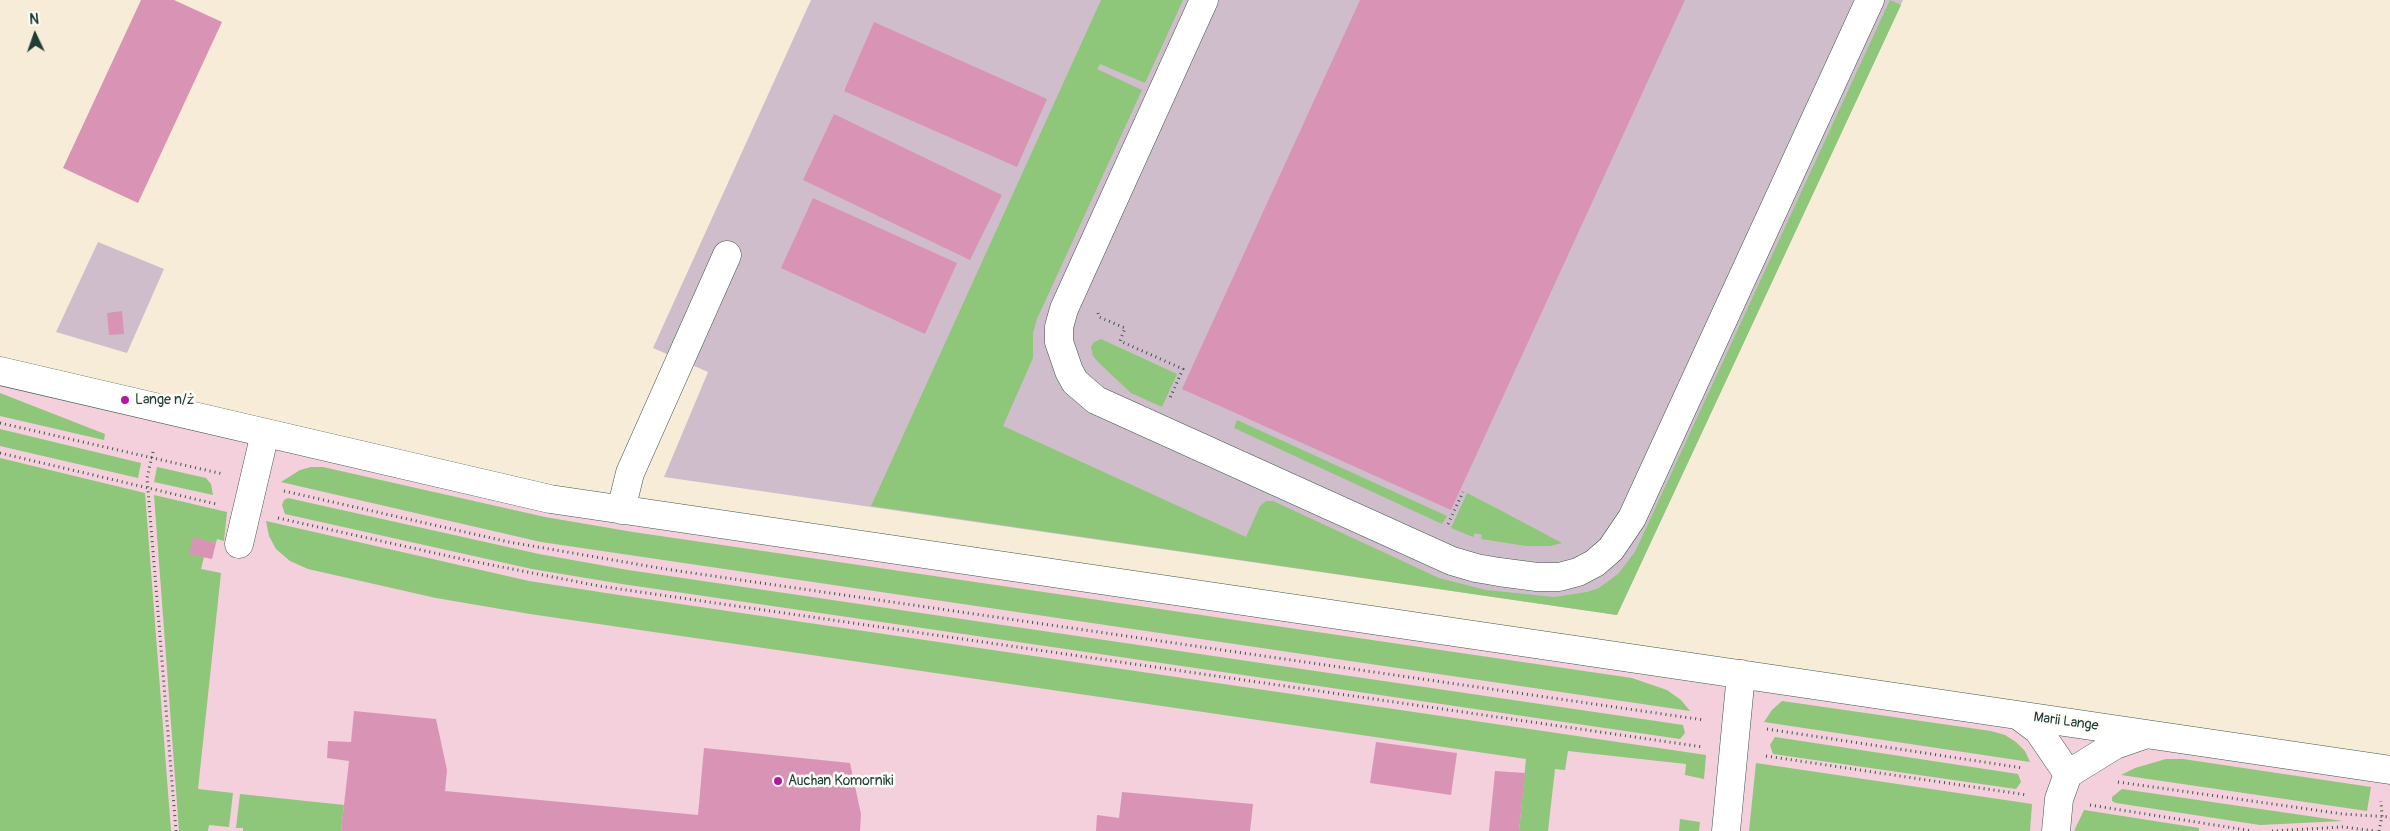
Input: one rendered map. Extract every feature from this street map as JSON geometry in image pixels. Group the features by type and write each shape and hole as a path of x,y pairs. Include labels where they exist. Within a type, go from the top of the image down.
{"street":[{"path":"1204,0 1064,309 1059,327 1060,342 1069,371 1084,392 1096,400 1452,561 1476,568 1537,577 1559,577 1578,572 1595,563 1611,550 1632,518 1870,0"},
{"path":"620,510 630,473 727,254"},
{"name":"Marii Lange","path":"0,371 550,499 2390,770"},
{"path":"239,544 265,433"},
{"path":"1726,831 1741,674"},
{"path":"2020,716 2038,730 2068,774"},
{"path":"2056,831 2059,799 2068,774 2115,745 2148,734"}],"path":[{"path":"1096,309 1099,317 1125,328 1120,341 1183,369 1167,405"},
{"path":"0,423 509,542 591,557 1735,737 2059,799 2252,831"},
{"path":"153,452 147,478 176,831"},
{"path":"0,453 466,560 599,586 1669,743 1735,737 2068,774 2343,814 2390,817"},
{"path":"1444,531 1463,492"},
{"path":"2272,831 2342,827 2377,831 2382,816"}],"shaded area":[{"path":"811,0 1903,0 1617,615 664,477 708,372 653,348"},
{"path":"98,242 164,269 127,353 56,332"},
{"path":"0,371 454,477 2390,770 2390,831 0,831"}],"green space":[{"path":"1101,0 1183,0 1145,83 1100,64 1097,69 1142,90 1037,319 1033,333 1033,358 1003,426 1246,537 1260,506 1266,501 1273,501 1439,578 1486,590 1554,597 1587,592 1599,588 1618,574 1635,552 1890,0 1901,5 1617,615 871,506"},
{"path":"1101,339 1177,374 1162,407 1131,393 1099,363 1093,356 1091,347 1094,342"},
{"path":"0,393 105,434 104,440 0,416"},
{"path":"1237,420 1447,516 1442,524 1234,428"},
{"path":"0,429 141,463 138,478 0,446"},
{"path":"0,458 145,493 171,831 0,831"},
{"path":"157,467 206,478 211,484 213,495 154,482"},
{"path":"311,467 323,467 545,517 633,532 1632,678 1667,690 1681,700 1690,711 541,542 281,482 300,470"},
{"path":"1467,493 1562,543 1550,546 1526,546 1481,539 1482,535 1475,533 1473,537 1451,528"},
{"path":"154,495 227,512 224,541 217,539 216,543 193,538 204,557 201,569 221,573 198,789 233,793 229,827 209,825 208,831 179,831"},
{"path":"288,498 539,554 628,570 1683,725 1685,733 1680,739 622,584 532,569 285,514 282,505 284,500"},
{"path":"266,521 529,581 1706,755 1704,779 1685,775 1686,764 1568,751 1565,770 1555,769 1548,831 1519,831 1526,759 530,614 436,598 308,569 290,561 276,549 269,536"},
{"path":"1782,701 1991,731 2005,735 2016,742 2025,751 2030,762 1764,722 1772,710"},
{"path":"1775,737 2018,774 2021,782 2016,789 1773,754 1770,745"},
{"path":"2166,759 2183,759 2371,787 2367,811 2121,775 2135,768"},
{"path":"1756,763 2032,804 2030,831 1749,831"},
{"path":"2122,789 2343,821 2260,825 2112,801 2112,797"},
{"path":"240,794 344,805 341,831 243,831 243,828 236,828"},
{"path":"2084,810 2199,828 2199,831 2074,831"},
{"path":"1680,819 1700,822 1699,831 1679,831"}],"building":[{"path":"141,0 174,0 222,22 138,203 63,168"},
{"path":"1360,0 1685,0 1451,510 1182,389"},
{"path":"874,22 1047,99 1017,167 844,91"},
{"path":"834,114 1002,195 970,260 803,180"},
{"path":"813,198 957,263 925,334 781,268"},
{"path":"122,311 124,334 109,335 107,313"},
{"path":"193,537 216,543 212,559 189,554"},
{"name":"Auchan Komorniki","path":"354,711 436,719 447,770 445,791 698,815 704,748 850,763 861,814 860,831 341,831 349,761 327,758 328,741 351,742"},
{"path":"1376,742 1457,753 1451,795 1370,783"},
{"path":"1495,771 1525,773 1519,831 1489,831"},
{"path":"1122,792 1253,804 1250,831 1096,831 1097,815 1119,818"}],"place":[{"name":"Lange n/ż","path":"125,400"},
{"name":"Auchan Komorniki","path":"778,781"}]}
